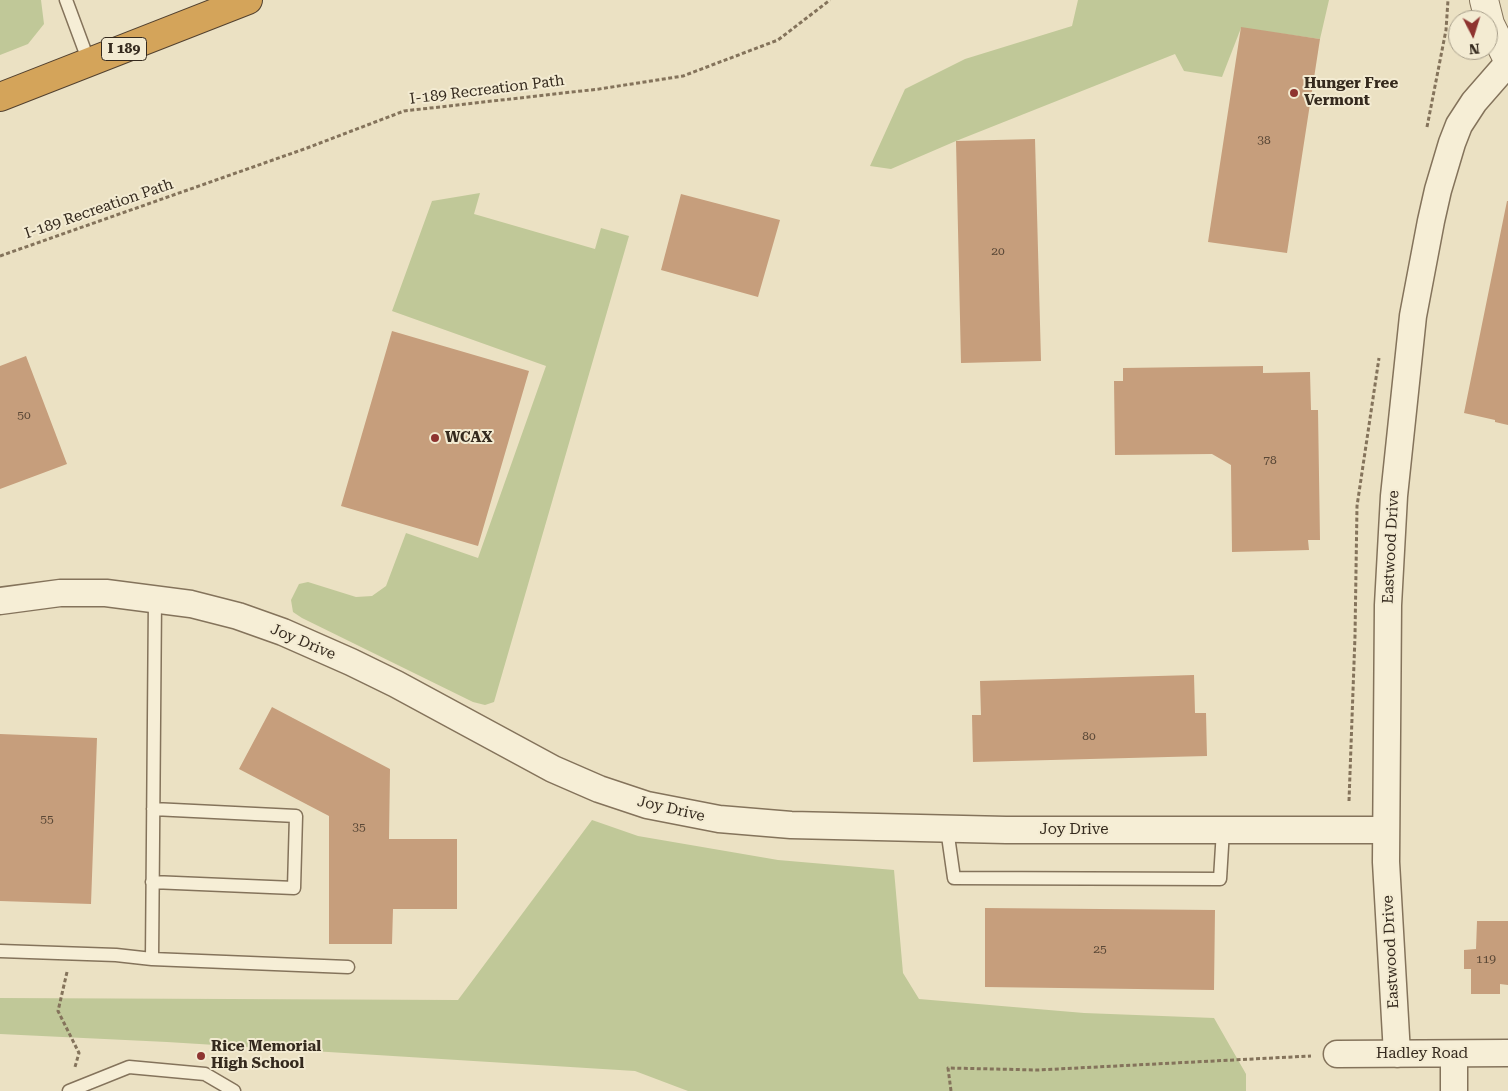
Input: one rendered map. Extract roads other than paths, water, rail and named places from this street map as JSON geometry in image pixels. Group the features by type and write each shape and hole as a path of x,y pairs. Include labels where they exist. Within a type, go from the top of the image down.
{"highway":[{"name":"I 189","path":"0,97 248,0"}],"street":[{"path":"1484,0 1490,24 1508,62"},
{"name":"Eastwood Drive","path":"1397,1054 1386,830 1387,654 1394,496 1413,316 1432,213 1452,143 1474,102 1508,62"},
{"name":"Joy Drive","path":"0,600 60,593 106,593 191,604 238,616 283,632 396,684 553,769 599,789 647,805 728,820 791,825 947,829 1386,830"},
{"name":"Hadley Road","path":"1337,1054 1508,1053"},
{"path":"1454,1054 1454,1091"}],"lane":[{"path":"66,0 89,62"},
{"path":"152,959 155,599"},
{"path":"152,882 294,888 296,816 153,809"},
{"path":"947,829 954,878 1211,879 1220,879 1223,830"},
{"path":"0,952 72,953 152,959 348,967"},
{"path":"69,1091 129,1067 205,1074 234,1091"}],"place":[{"name":"Hunger Free Vermont","path":"1294,93"},
{"name":"WCAX","path":"435,438"},
{"name":"Rice Memorial High School","path":"201,1056"}]}
